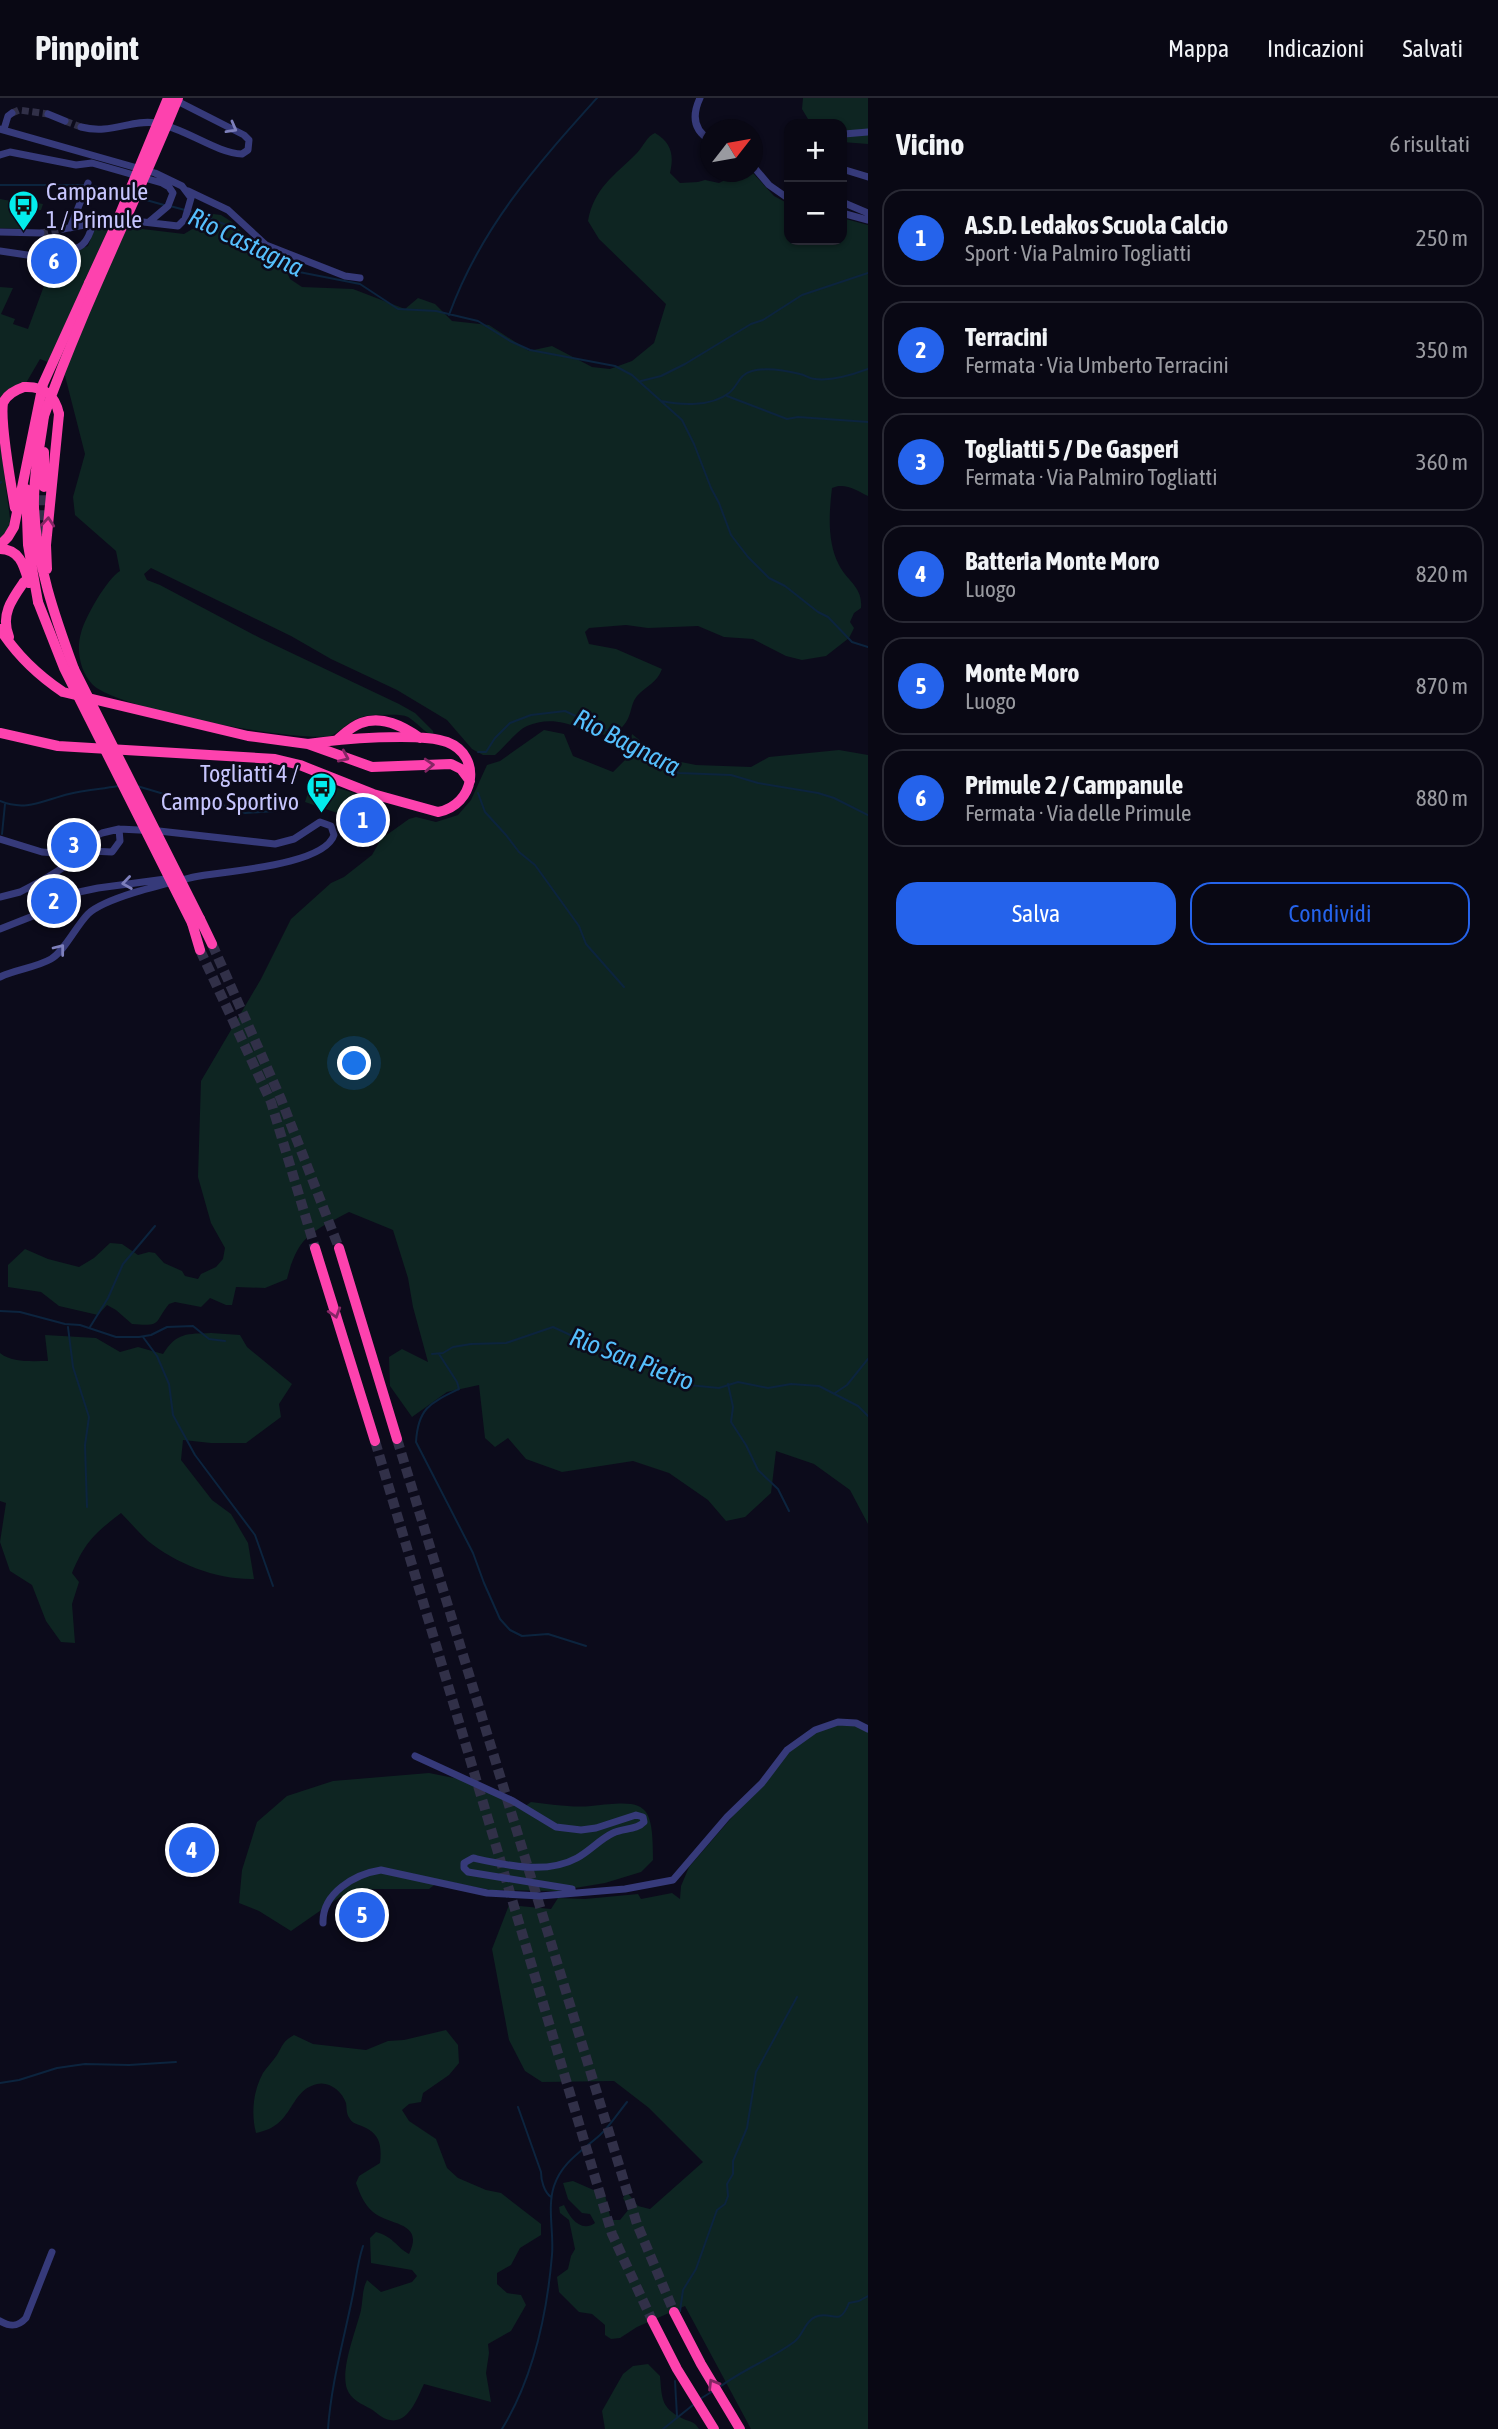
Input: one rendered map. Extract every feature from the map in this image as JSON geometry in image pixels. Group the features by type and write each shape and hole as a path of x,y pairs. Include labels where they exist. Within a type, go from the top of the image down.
{"highway":[{"path":"169,98 113,231 53,361 38,406 14,527 0,547 18,555 64,668 196,921 212,944"},
{"path":"178,98 147,175 62,364 44,416 34,505 37,543 48,590 74,669 196,921 201,950"},
{"path":"16,515 0,418 6,399 17,389 39,387 47,391 57,404 59,414 46,545 48,590"},
{"path":"44,416 44,487"},
{"path":"26,464 28,545 38,602"},
{"path":"21,655 7,634 5,617 6,609 24,582"},
{"path":"0,629 21,655 47,681 63,692 248,736 309,744 372,767 452,764 461,769 470,781"},
{"path":"337,740 358,724 365,722 397,723 420,738"},
{"path":"0,733 58,746 275,760 300,765 373,794 438,812 457,804 464,797 470,781 469,764 461,751 447,742 420,738 337,740 309,744"},
{"path":"315,1248 375,1441"},
{"path":"339,1248 397,1438"},
{"path":"674,2312 739,2427"},
{"path":"652,2320 713,2429"}],"street":[{"path":"81,127 113,130 152,122 176,128 231,152 242,154 248,150 249,140 244,135 169,98"},
{"path":"700,98 694,114 696,126 700,131"},
{"path":"12,113 2,129 155,173 228,210 266,245 345,276 360,278"},
{"path":"48,114 65,121"},
{"path":"847,134 868,132"},
{"path":"0,155 10,152 76,165 92,163 162,183 173,193 172,200 149,222"},
{"path":"847,171 868,177"},
{"path":"763,178 784,196"},
{"path":"88,183 66,228 117,219 178,226 189,211 191,198 188,191"},
{"path":"847,204 868,213"},
{"path":"847,215 868,220"},
{"path":"52,255 85,245 90,238 93,223"},
{"path":"0,232 41,233"},
{"path":"0,250 34,256"},
{"path":"0,839 42,852 56,853 72,849 102,833 119,829 275,844 294,839 317,822 329,824 334,832 332,841 327,846 302,858 194,877 104,903 90,912 54,957 0,977"},
{"path":"0,897 20,892 90,851 112,852 120,841 119,829"},
{"path":"0,929 33,916 79,892 158,879 194,877"},
{"path":"323,1923 327,1902 342,1886 366,1872 382,1870 487,1893 540,1896 625,1889 673,1880 727,1817 762,1783 787,1749 815,1730 838,1722 856,1723 868,1729"},
{"path":"415,1756 514,1801 556,1827 581,1830 636,1815 641,1816 643,1822 640,1826 613,1833 572,1860 525,1867 495,1864 473,1858 464,1863 468,1872 590,1891"},
{"path":"0,2321 13,2326 26,2318 52,2252"}],"green space":[{"path":"803,98 868,98 868,144 847,142 847,119 808,119 802,109"},
{"path":"655,133 665,141 672,161 670,173 680,183 761,182 774,196 784,201 784,245 847,245 847,219 868,225 868,496 837,486 832,488 830,507 832,547 842,571 857,589 861,601 861,608 854,613 850,622 854,628 849,638 826,656 802,660 786,656 753,639 724,637 698,626 648,628 626,625 589,628 585,632 589,644 616,649 662,669 654,681 637,696 624,725 607,735 559,722 536,723 519,732 495,755 483,755 472,749 447,720 397,690 151,568 144,574 147,580 260,638 399,704 415,713 433,731 434,736 402,715 361,717 330,736 310,737 245,729 134,704 107,694 92,684 82,667 80,640 83,626 97,599 120,571 116,551 75,515 73,497 85,454 63,368 40,359 26,383 0,403 0,287 13,288 1,314 15,319 13,324 28,329 51,267 63,255 88,246 96,226 101,224 184,234 199,225 205,213 221,215 246,237 282,260 290,279 302,287 353,289 405,309 418,298 435,304 452,321 489,325 529,351 552,346 592,367 610,369 632,361 654,343 666,304 599,239 588,221 600,191"},
{"path":"0,199 43,204 41,210 24,212 23,229 0,228"},
{"path":"0,441 10,519 9,529 0,541"},
{"path":"544,730 564,734 573,756 613,772 627,758 632,734 661,758 696,765 751,767 769,757 839,750 868,755 868,1524 850,1490 814,1464 776,1451 771,1493 745,1517 726,1521 708,1500 669,1473 633,1461 562,1472 526,1459 508,1438 495,1447 485,1438 479,1385 447,1392 412,1417 390,1386 389,1357 402,1349 428,1362 408,1278 393,1230 349,1212 308,1236 296,1253 287,1279 265,1288 236,1287 232,1305 210,1298 201,1307 175,1302 169,1304 159,1319 149,1325 132,1324 107,1305 98,1315 59,1306 41,1292 8,1287 8,1265 25,1249 48,1259 79,1267 110,1243 122,1244 138,1255 155,1253 164,1263 182,1271 185,1276 198,1279 201,1274 216,1267 223,1259 225,1248 211,1223 198,1177 201,1081 261,979 291,919 331,883 344,877 372,855 381,839 409,819 416,817 436,822 458,815 471,800 487,765 500,761"},
{"path":"312,780 354,793 346,816 305,802"},
{"path":"211,1333 240,1335 247,1347 292,1384 279,1404 281,1417 246,1443 183,1440 181,1460 212,1500 231,1514 248,1543 254,1579 226,1577 171,1557 148,1541 121,1513 91,1539 77,1562 72,1573 79,1582 72,1604 75,1643 61,1642 46,1621 32,1585 10,1571 0,1542 6,1503 0,1501 0,1353 17,1360 48,1361 45,1335 96,1338 120,1352 138,1347 163,1354 178,1338"},
{"path":"838,1724 855,1725 868,1731 868,2429 751,2429 685,2306 637,2327 620,2338 611,2339 605,2335 605,2325 592,2314 579,2312 559,2292 557,2277 568,2269 575,2249 569,2220 560,2213 559,2207 564,2205 576,2223 590,2226 595,2223 590,2214 582,2213 568,2199 563,2183 573,2181 605,2195 611,2220 620,2220 629,2209 623,2198 627,2192 638,2206 650,2209 703,2162 649,2108 614,2081 542,2082 525,2071 509,2040 492,1949 509,1905 551,1909 558,1898 585,1899 638,1894 641,1899 672,1893 680,1899 681,1886 689,1867 789,1751 816,1731"},
{"path":"429,1773 469,1781 524,1807 531,1802 576,1806 635,1805 648,1815 653,1840 653,1860 641,1872 605,1883 557,1891 490,1890 441,1880 429,1889 366,1889 340,1897 291,1931 259,1911 239,1903 242,1870 257,1822 287,1796 333,1781"},
{"path":"446,2030 458,2045 459,2063 449,2075 423,2093 421,2102 409,2104 402,2110 409,2121 436,2139 447,2168 458,2178 486,2190 501,2193 541,2224 541,2235 520,2248 511,2265 497,2273 497,2284 507,2293 521,2295 526,2305 511,2331 488,2344 486,2373 491,2402 424,2384 408,2414 397,2420 390,2420 354,2399 345,2381 347,2361 367,2280 381,2292 412,2282 417,2276 412,2270 371,2263 370,2238 376,2232 387,2236 409,2254 413,2243 409,2230 370,2209 356,2183 359,2176 380,2163 379,2141 374,2133 351,2121 341,2095 326,2084 308,2088 278,2123 256,2133 254,2103 263,2073 285,2041 294,2035 313,2044 366,2050 388,2041"},
{"path":"648,2364 660,2376 667,2408 694,2423 699,2429 605,2429 602,2411 623,2374 633,2366"}],"waterway":[{"path":"449,315 477,254 512,199 597,98"},
{"name":"Rio Castagna","path":"0,185 83,185"},
{"name":"Rio Castagna","path":"89,185 124,194"},
{"name":"Rio Castagna","path":"139,198 164,205"},
{"name":"Rio Castagna","path":"170,206 185,210"},
{"name":"Rio Castagna","path":"190,211 224,224 276,262 294,271 360,284 398,309 436,311 478,321 530,350 615,366 632,375 682,420 731,535 748,557 769,578 785,586 828,617 852,642 868,647"},
{"path":"641,381 661,376 685,364 802,295 868,273"},
{"path":"661,401 687,404 714,401 729,393 741,377 758,370 782,370 822,379 842,377 868,369"},
{"path":"727,396 787,419 798,417 868,422"},
{"name":"Rio Bagnara","path":"478,752 486,752 510,723 531,715 565,711 634,743 679,773 731,775 758,783 818,793 868,815"},
{"name":"Rio Bagnara","path":"0,801 18,805 35,804 75,793 118,786"},
{"name":"Rio Bagnara","path":"137,786 191,802 217,803 245,813 275,811"},
{"path":"478,793 485,812 519,852 535,865 579,926 586,944 624,987"},
{"path":"2,834 5,804"},
{"path":"90,1327 108,1298 123,1264 155,1226"},
{"name":"Rio San Pietro","path":"0,1311 20,1312 65,1324 80,1325 116,1337 139,1337 151,1335 167,1327 193,1326 209,1339 225,1341"},
{"path":"68,1327 73,1367 89,1417 85,1445 87,1507"},
{"name":"Rio San Pietro","path":"432,1354 471,1344 506,1343 553,1327 607,1352 661,1367 688,1385 719,1388 738,1382 768,1388 791,1384 819,1386 858,1406 868,1416"},
{"path":"143,1337 157,1356 169,1384 173,1415 195,1455 255,1535 273,1586"},
{"path":"439,1354 459,1389 427,1408 419,1421 416,1442 473,1553 500,1619 510,1630 522,1636 548,1634 586,1646"},
{"path":"835,1393 847,1385 868,1359"},
{"path":"728,1384 733,1407 731,1422 758,1470 778,1489 789,1511"},
{"path":"680,2311 683,2290 696,2269 717,2210 725,2204 728,2196 727,2184 733,2174 733,2161 747,2128 756,2072 797,1997"},
{"path":"0,2083 57,2068 85,2064 176,2062"},
{"path":"502,2429 522,2389 542,2323 552,2255 551,2203 554,2186 567,2164 604,2131 627,2102"},
{"path":"518,2107 541,2172 543,2186 551,2197"},
{"path":"328,2429 335,2380 363,2246"},
{"path":"721,2386 794,2342 808,2322 815,2317 838,2317 849,2303 868,2296"},
{"path":"675,2381 677,2416"},
{"path":"700,2399 713,2391"},
{"path":"663,2429 693,2405"}],"tunnel":[{"path":"12,113 19,110 48,114"},
{"path":"65,121 81,127"},
{"path":"41,233 63,229"},
{"path":"34,256 52,255"},
{"path":"40,550 44,523 44,487"},
{"path":"212,944 281,1099 339,1248"},
{"path":"200,950 271,1102 315,1248"},
{"path":"397,1439 637,2224 674,2312"},
{"path":"375,1441 612,2234 652,2320"}],"place":[{"name":"Campanule 1 / Primule","path":"23,232"},
{"name":"Primule 2 / Campanule","path":"54,261"},
{"name":"Togliatti 4 / Campo Sportivo","path":"322,814"},
{"name":"A.S.D. Ledakos Scuola Calcio","path":"363,820"},
{"name":"Togliatti 5 / De Gasperi","path":"74,845"},
{"name":"Terracini","path":"54,901"},
{"name":"Batteria Monte Moro","path":"192,1850"},
{"name":"Monte Moro","path":"362,1915"}]}
